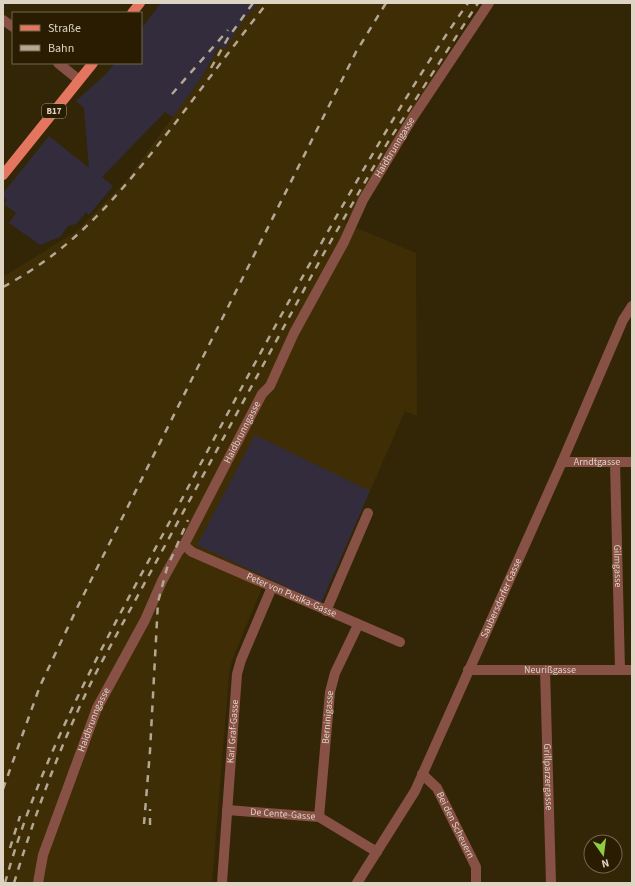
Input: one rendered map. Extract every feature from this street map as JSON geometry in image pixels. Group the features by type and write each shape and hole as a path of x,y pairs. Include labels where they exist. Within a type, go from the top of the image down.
{"main road":[{"path":"133,12 140,3"},
{"name":"B17","path":"3,175 92,64"}],"street":[{"name":"Haidbrunngasse","path":"38,883 43,855 97,708 145,620 162,580 178,552 184,545 262,394 270,386 294,333 344,242 363,200 413,117 489,3"},
{"path":"3,20 12,27"},
{"path":"59,64 79,80"},
{"name":"Saubersdorfer Gasse","path":"357,883 415,791 562,462 623,320 632,306"},
{"name":"Arndtgasse","path":"562,462 632,462"},
{"name":"Gilmgasse","path":"615,462 620,670"},
{"path":"326,611 368,513"},
{"name":"Peter von Pusika-Gasse","path":"184,545 192,552 400,642"},
{"name":"Karl Graf-Gasse","path":"222,883 237,674 241,660 272,587"},
{"name":"Berninigasse","path":"319,817 330,692 335,673 358,625"},
{"name":"Neurißgasse","path":"468,670 632,670"},
{"name":"Grillparzergasse","path":"545,670 552,883"},
{"name":"Bei den Scheuern","path":"422,774 437,788 469,852 476,867 476,883"},
{"name":"De Cente-Gasse","path":"227,810 319,817 377,852"}],"shaded area":[{"path":"161,3 258,3 244,19 225,49 219,46 202,77 173,117 165,112 102,177 113,186 89,215 86,212 76,224 68,226 60,237 40,245 9,223 16,213 4,204 7,200 3,196 3,193 49,136 89,168 84,108 76,101 107,73 114,64 142,64 142,28"},
{"path":"258,3 481,3 468,20 345,223 416,253 417,416 405,411 321,603 266,578 232,660 229,674 212,883 3,883 3,277 77,231 126,181 202,77 219,46"},
{"path":"255,435 370,491 321,603 197,545"}],"railway":[{"path":"211,68 228,38 253,3"},
{"path":"3,287 30,271 54,254 97,216 135,173 173,126 267,3"},
{"path":"3,789 40,686 79,604 356,52 386,3"},
{"path":"5,883 41,778 113,627 246,379 339,212 417,80 468,3"},
{"path":"14,883 32,827 62,746 99,667 324,253 388,142 478,3"},
{"path":"172,94 228,30"},
{"path":"144,824 150,751 158,602 167,568 188,520"},
{"path":"150,809 150,825"},
{"path":"10,848 20,816"}]}
